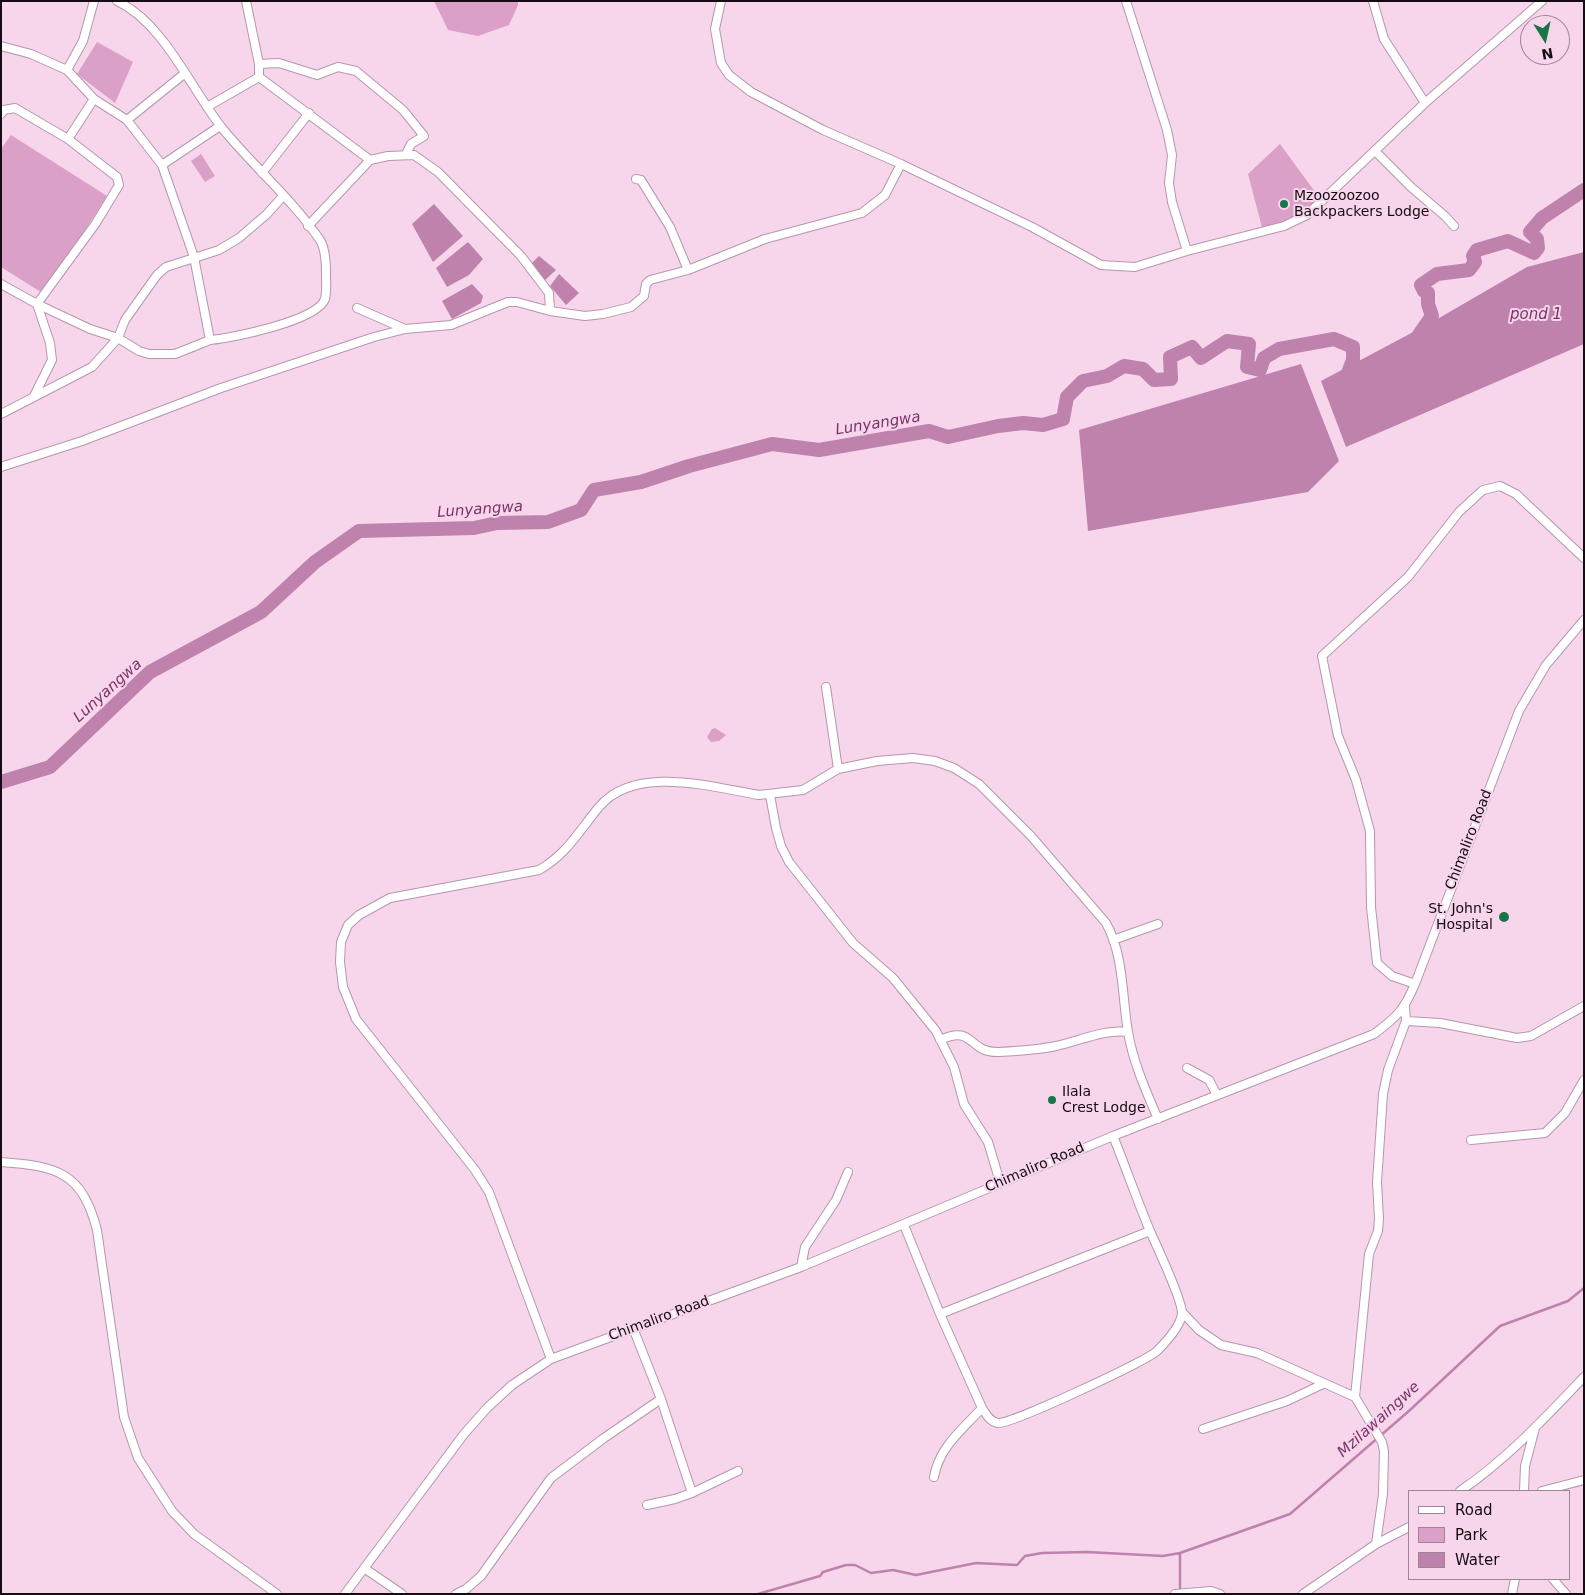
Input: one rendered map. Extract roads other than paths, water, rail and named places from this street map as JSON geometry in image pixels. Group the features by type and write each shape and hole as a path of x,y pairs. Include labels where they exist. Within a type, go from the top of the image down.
{"street":[{"path":"67,70 83,41 94,1"},
{"path":"1,284 37,304 90,329 118,338 139,351 161,355 183,352 198,343 246,334 294,320 317,309 325,300 326,268 321,241 220,126 156,33 117,1"},
{"path":"246,1 259,64 259,77"},
{"path":"721,1 715,29 716,47 721,63 729,75 751,92 822,130 901,164 1032,227 1101,265 1135,267 1187,251 1255,235 1297,221 1307,215 1376,152 1425,103 1542,1"},
{"path":"1126,1 1166,130 1172,155 1169,182 1172,202 1187,251"},
{"path":"1373,1 1384,39 1425,103"},
{"path":"1,46 31,54 67,70 94,100 127,120 162,165 194,257 210,340"},
{"path":"259,64 279,63 317,75 338,67 356,71 403,110 424,136 411,144 406,154"},
{"path":"127,120 184,74"},
{"path":"207,107 259,77"},
{"path":"259,77 370,160"},
{"path":"68,139 94,100"},
{"path":"1,114 10,108 15,108 68,139 117,177 119,185 96,223 37,304"},
{"path":"262,173 308,113"},
{"path":"162,165 220,126"},
{"path":"1376,152 1454,226"},
{"path":"308,226 370,160 406,154 422,160 438,172 521,256 549,293 550,311"},
{"path":"1,467 82,442 221,388 374,336 405,329 451,325 508,302 585,316 619,311 631,307 641,299 646,291 647,282 688,270 765,239 862,213 885,194 901,164"},
{"path":"636,179 641,180 666,220 688,270"},
{"path":"1,414 92,368 118,338 125,320 157,275 166,267 219,250 239,238 267,214 283,196"},
{"path":"34,396 52,360 50,343 37,304"},
{"path":"357,308 405,329"},
{"path":"1415,984 1392,976 1377,963 1371,907 1370,831 1356,780 1338,736 1322,656 1408,577 1459,512 1483,490 1500,486 1516,494 1584,558"},
{"name":"Chimaliro Road","path":"345,1594 481,1414 512,1385 551,1360 801,1267 1113,1136 1374,1034 1391,1021 1405,1007 1415,984 1519,711 1546,665 1584,620"},
{"path":"826,687 838,769"},
{"path":"551,1360 520,1270 489,1192 476,1170 356,1018 343,987 340,962 341,942 348,925 360,915 390,898 539,870 556,860 610,795 626,788 641,783 663,780 759,795 770,795 803,790 838,769 877,761 914,758 934,761 954,768 978,784 1031,836 1106,923 1114,940 1128,1032 1135,1060 1158,1119"},
{"path":"770,795 778,837 789,862 853,943 893,978 930,1022 954,1068 964,1104 988,1142 1000,1182"},
{"path":"1114,940 1158,924"},
{"path":"1406,1021 1440,1023 1517,1038 1531,1036 1584,1006"},
{"path":"1376,1544 1383,1494 1384,1451 1382,1442 1355,1397 1369,1254 1379,1225 1377,1182 1383,1094 1388,1070 1406,1021 1405,1007"},
{"path":"940,1040 953,1035 963,1035 984,1051 1000,1052 1038,1049 1104,1033 1128,1032"},
{"path":"1187,1068 1209,1080 1217,1095"},
{"path":"1471,1140 1545,1133 1565,1113 1584,1080"},
{"path":"1113,1136 1182,1312 1199,1330 1221,1345 1257,1353 1305,1372 1323,1384 1355,1397"},
{"path":"1,1162 38,1165 62,1174 80,1188 91,1206 97,1230 124,1417 138,1458 172,1511 194,1534 277,1594"},
{"path":"801,1267 805,1247 836,1200 848,1172"},
{"path":"904,1225 940,1314 982,1408 989,1418 998,1423 1010,1421 1078,1392 1156,1352 1171,1335 1182,1312"},
{"path":"940,1314 1150,1231"},
{"path":"633,1328 661,1399 692,1493"},
{"path":"1461,1490 1490,1469 1535,1428 1584,1377"},
{"path":"1203,1430 1287,1401 1323,1384"},
{"path":"456,1594 481,1576 551,1478 604,1438 661,1399"},
{"path":"934,1477 936,1463 942,1451 982,1408"},
{"path":"1524,1490 1525,1466 1535,1428"},
{"path":"647,1505 675,1500 738,1470"},
{"path":"1546,1490 1584,1480"},
{"path":"1304,1594 1376,1544 1408,1528"},
{"path":"364,1568 402,1594"},
{"path":"1512,1594 1515,1580"},
{"path":"1554,1580 1566,1594"},
{"path":"1178,1593 1211,1591 1220,1594"}],"water":[{"path":"434,204 463,236 433,262 412,224"},
{"path":"468,242 483,259 469,275 447,287 436,268"},
{"name":"pond 1","path":"1584,252 1584,344 1346,447 1321,381 1434,321 1527,267"},
{"path":"539,256 556,270 544,281 530,265"},
{"path":"559,274 579,293 566,305 550,286"},
{"path":"472,284 483,296 481,303 452,319 442,301"},
{"path":"1301,364 1339,461 1308,492 1088,531 1079,430"}],"waterway":[{"name":"Lunyangwa","path":"1417,340 1432,316 1428,304 1428,293 1424,291 1421,285 1437,274 1469,270 1475,262 1473,256 1477,250 1508,241 1534,253 1538,248 1537,239 1530,232 1542,218 1584,190"},
{"name":"Lunyangwa","path":"1,782 50,767 150,672 261,612 315,562 359,531 474,528 497,523 548,522 581,510 594,490 641,482 689,466 772,444 819,450 929,431 948,437 998,426 1023,423 1043,425 1063,419 1067,397 1083,381 1107,376 1124,366 1143,369 1154,380 1171,379 1170,357 1192,347 1201,358 1227,341 1249,344 1247,367 1260,370 1264,358 1279,349 1334,339 1353,347 1353,360 1348,373 1356,381"},
{"name":"Mzilawaingwe","path":"758,1594 820,1576 823,1572 846,1565 855,1565 871,1573 893,1570 916,1575 976,1563 1017,1565 1025,1556 1042,1553 1087,1552 1163,1556 1180,1553 1290,1514 1410,1410 1500,1326 1568,1301 1584,1288"},
{"name":"Mzilawaingwe","path":"1180,1553 1180,1592"}],"place":[{"name":"Mzoozoozoo Backpackers Lodge","path":"1284,204"},
{"name":"St. John's Hospital","path":"1504,917"},
{"name":"Ilala Crest Lodge","path":"1052,1100"}]}
